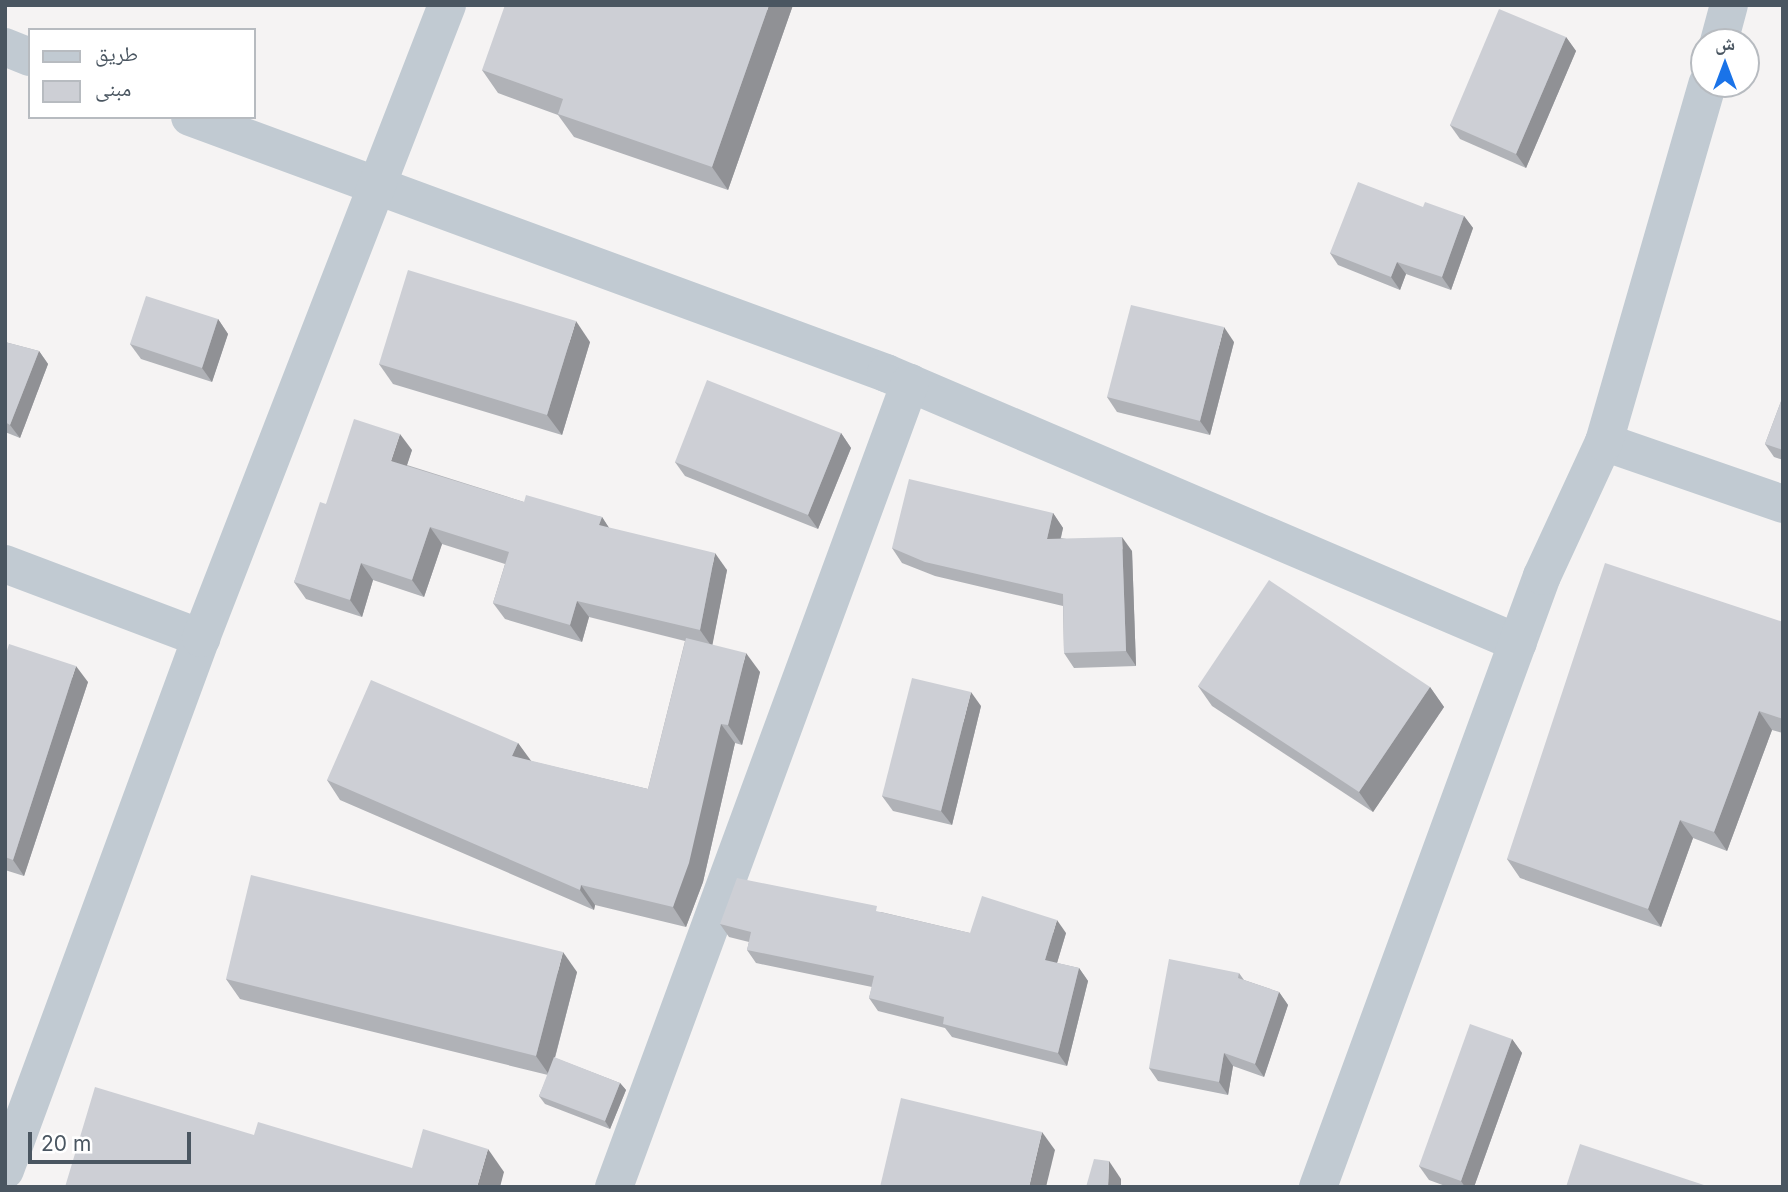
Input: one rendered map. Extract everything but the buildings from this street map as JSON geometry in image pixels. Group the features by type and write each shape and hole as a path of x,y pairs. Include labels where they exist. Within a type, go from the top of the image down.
{"street":[{"path":"5,1170 201,638 447,5"},
{"path":"1723,28 1729,5"},
{"path":"5,47 28,56"},
{"path":"1318,1187 1542,576 1604,442 1703,98"},
{"path":"195,119 910,383 1518,643"},
{"path":"614,1187 910,383"},
{"path":"1604,442 1783,504"},
{"path":"5,564 201,638"}]}
